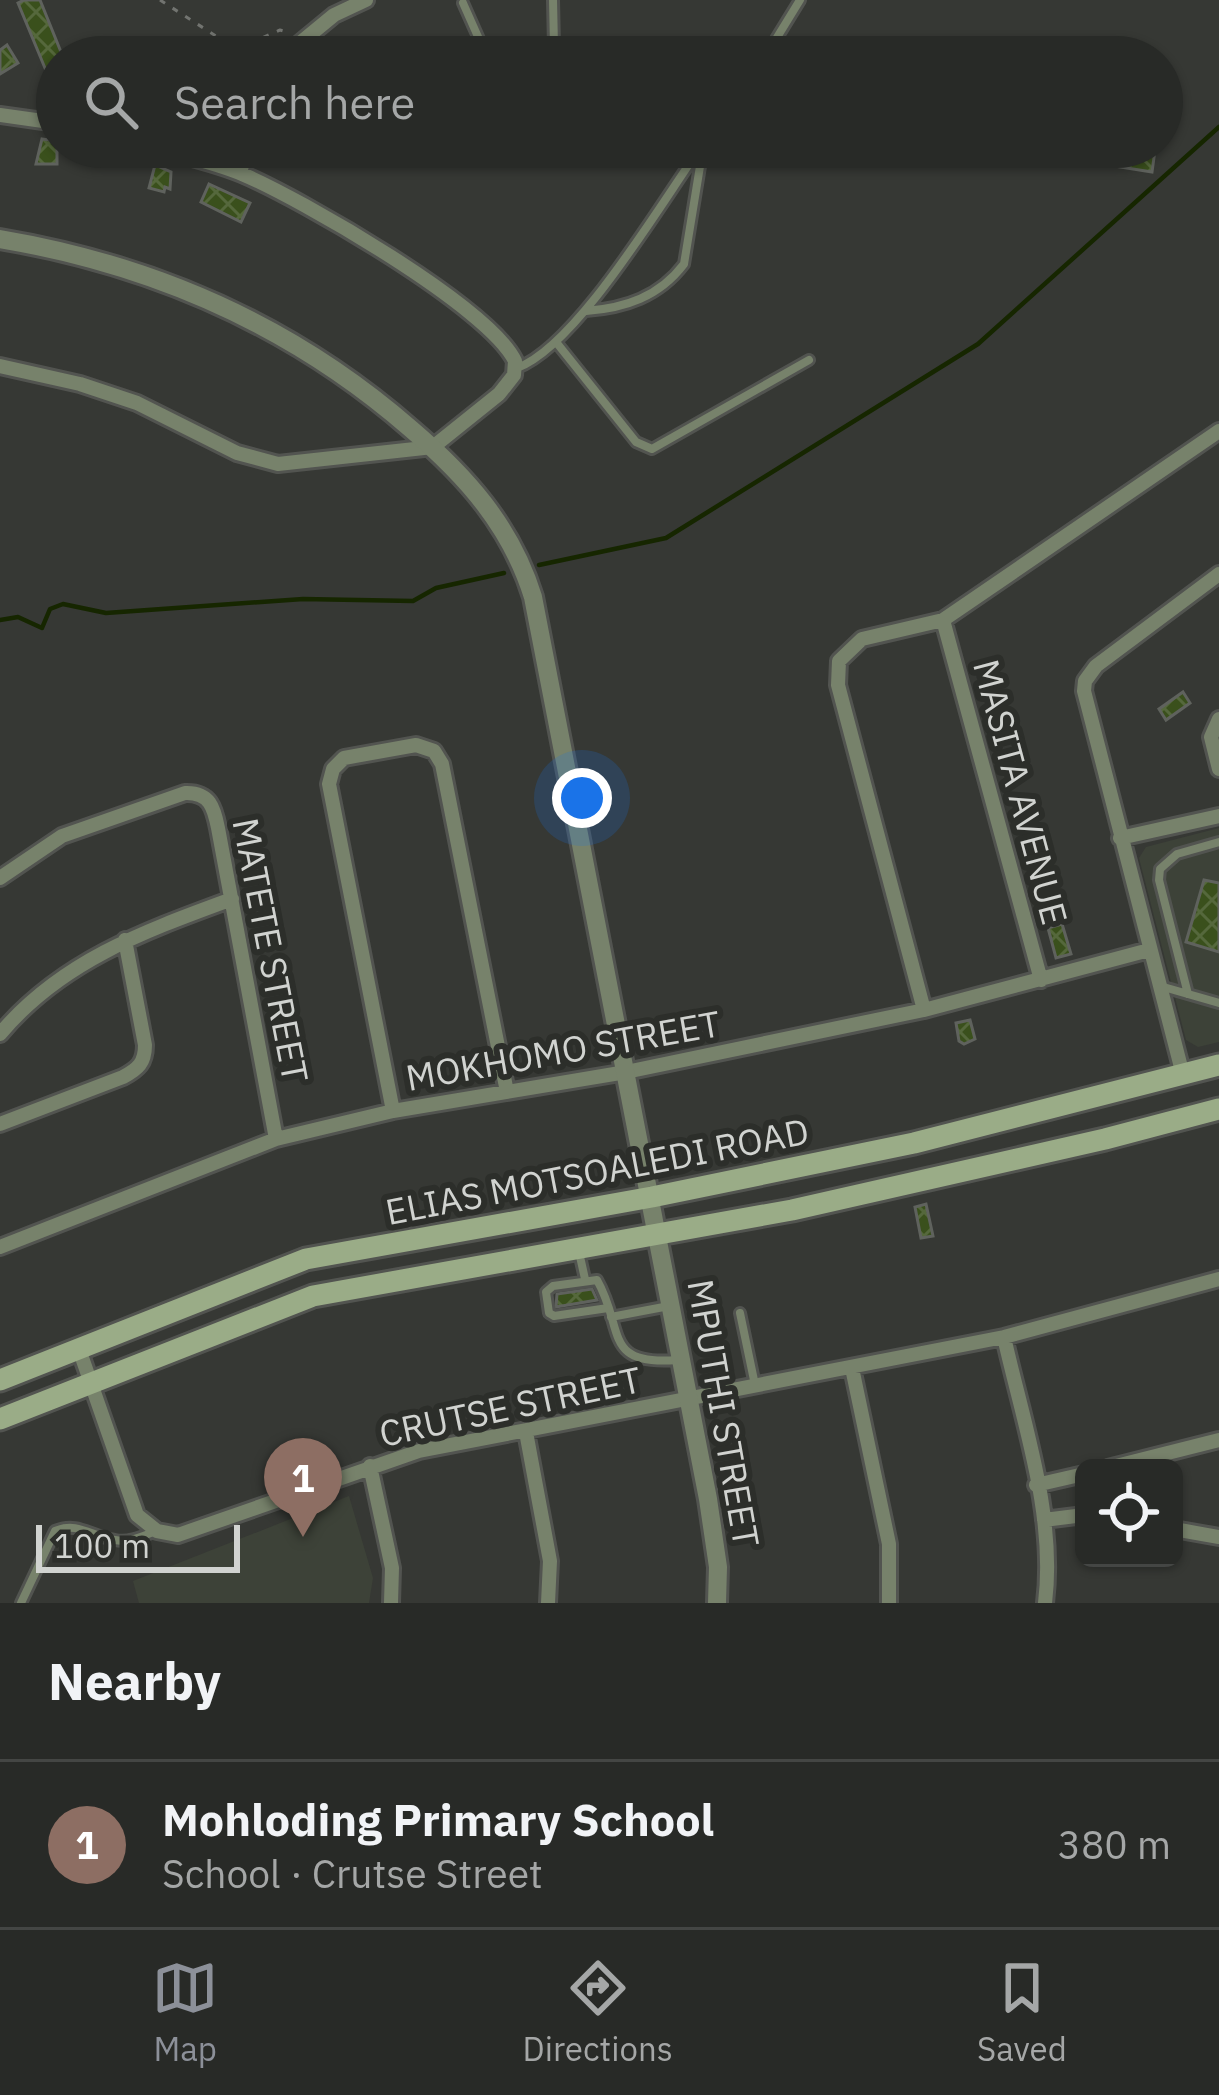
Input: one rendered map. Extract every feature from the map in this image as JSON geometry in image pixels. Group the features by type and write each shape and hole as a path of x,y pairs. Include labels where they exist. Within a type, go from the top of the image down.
{"main road":[{"name":"ELIAS MOTSOALEDI ROAD","path":"0,1380 306,1259 652,1197 914,1143 1219,1065"},
{"name":"ELIAS MOTSOALEDI ROAD","path":"0,1419 313,1296 792,1210 1105,1139 1219,1108"}],"street":[{"path":"305,36 366,0"},
{"path":"0,115 36,120"},
{"path":"0,366 80,384 137,404 256,460 278,464 433,447 499,394 515,368 511,352 436,288 341,225 222,168"},
{"path":"239,173 241,168"},
{"name":"MPUTHI STREET","path":"0,238 59,248 158,278 231,308 315,355 433,447 502,524 529,585 652,1197 716,1552 717,1603"},
{"path":"924,1010 838,685 839,661 862,639 943,620 1219,431"},
{"path":"1183,1075 1084,700 1084,681 1096,665 1219,574"},
{"name":"MASITA AVENUE","path":"943,620 1041,980"},
{"path":"1219,719 1211,737 1219,769"},
{"path":"393,1111 328,784 333,769 344,758 416,745 440,757 507,1092"},
{"name":"MATETE STREET","path":"0,878 62,836 185,793 202,795 214,808 276,1138"},
{"path":"1120,838 1219,816"},
{"path":"0,1034 44,989 84,961 232,899"},
{"path":"0,1124 123,1078 139,1067 145,1045 125,940"},
{"name":"MOKHOMO STREET","path":"0,1247 276,1138 393,1111 626,1072 924,1010 1149,950"},
{"name":"CRUTSE STREET","path":"158,1531 178,1535 419,1451 1004,1337 1219,1279"},
{"path":"1004,1337 1044,1520 1045,1603"},
{"path":"79,1349 136,1514 158,1531"},
{"path":"852,1368 889,1544 889,1603"},
{"path":"526,1432 550,1562 548,1603"},
{"path":"1144,1459 1219,1440"},
{"path":"370,1466 392,1568 391,1603"},
{"path":"1036,1485 1075,1476"},
{"path":"1044,1520 1075,1516"},
{"path":"1183,1531 1219,1537"}],"lane":[{"path":"554,0 554,36"},
{"path":"778,36 800,0"},
{"path":"464,3 478,36"},
{"path":"515,368 535,362 585,312 687,168"},
{"path":"585,312 629,306 675,277 684,264 699,168"},
{"path":"556,342 636,442 652,449 809,360"},
{"path":"1188,994 1160,869 1178,854 1219,842"},
{"path":"1158,985 1219,1003"},
{"path":"578,1248 585,1279"},
{"path":"672,1305 610,1312 558,1317 549,1313 545,1296 550,1287 585,1279 599,1282 610,1312 626,1349 637,1360 682,1360"},
{"path":"740,1313 755,1387"},
{"path":"21,1603 47,1544 62,1527 74,1526 115,1540 158,1531"}],"path":[{"path":"160,0 216,36"},
{"path":"266,36 280,30 305,36"}],"shaded area":[{"path":"1219,828 1219,1042 1198,1047 1186,1040 1139,858 1146,847"},
{"path":"349,1496 373,1578 369,1603 139,1603 133,1581"}],"building":[{"path":"40,0 55,36 36,36 36,46 18,3"},
{"path":"7,45 18,63 0,74 0,50"},
{"path":"154,168 171,172 170,189 149,188"},
{"path":"209,184 250,203 241,222 201,202"},
{"path":"1183,692 1190,703 1166,720 1159,709"},
{"path":"1204,880 1219,883 1219,952 1186,942"},
{"path":"1062,924 1071,954 1056,958 1048,928"},
{"path":"970,1020 975,1039 964,1044 959,1041 956,1023"},
{"path":"926,1204 933,1236 921,1238 915,1207"},
{"path":"592,1289 597,1300 556,1307 557,1294"}],"waterway":[{"path":"1183,159 1219,127"},
{"path":"539,565 666,538 978,344 1173,168"},
{"path":"0,620 18,617 42,628 50,609 63,604 106,613 303,599 413,601 436,588 504,573"}],"place":[{"name":"Mohloding Primary School","path":"303,1537"}]}
